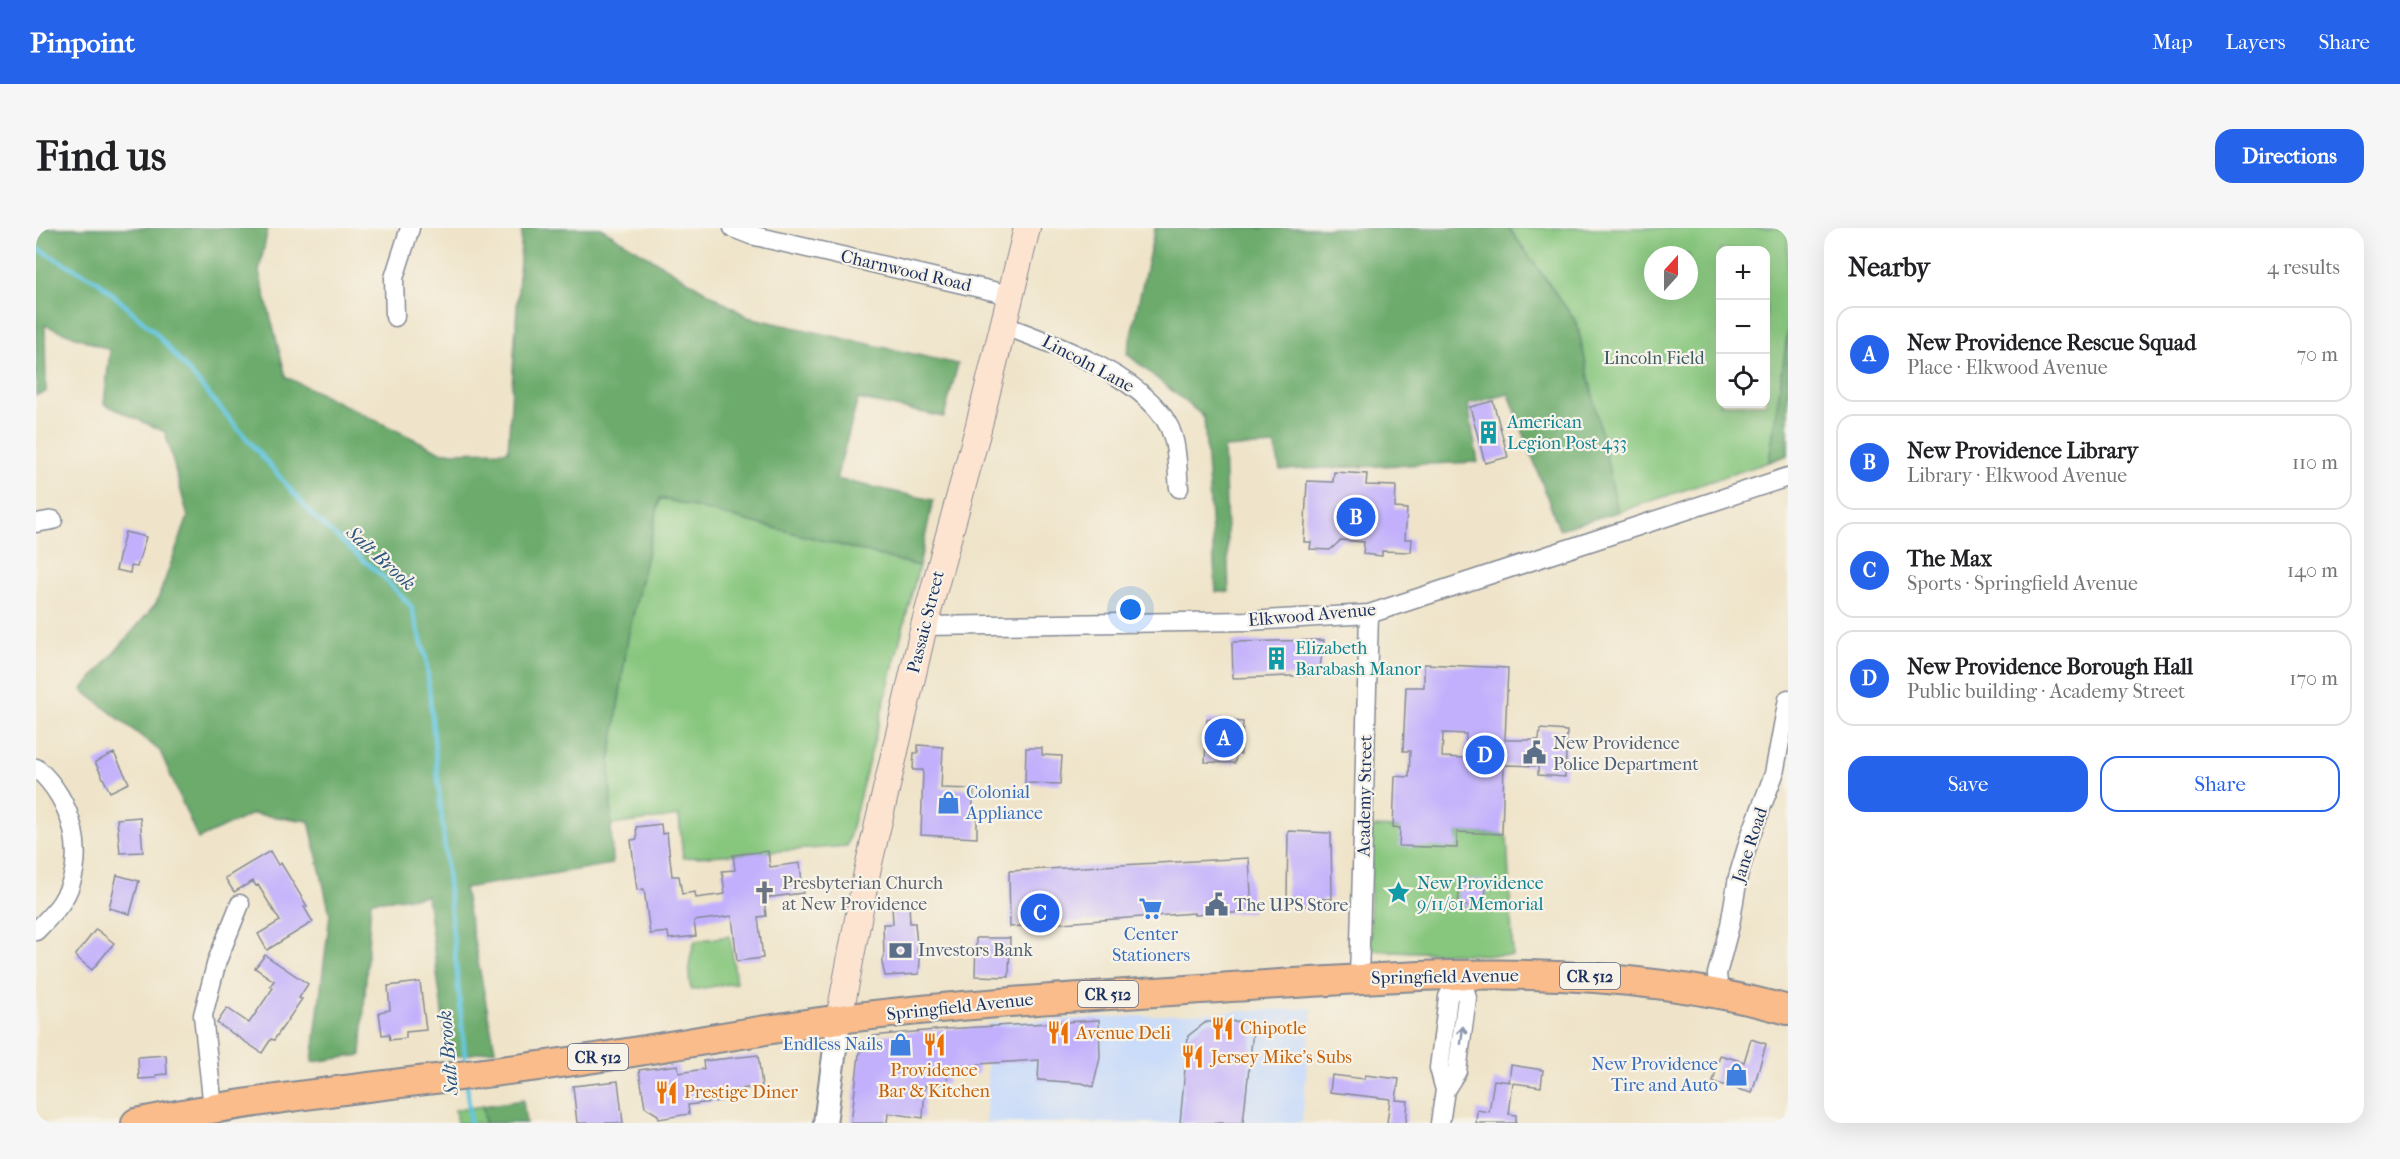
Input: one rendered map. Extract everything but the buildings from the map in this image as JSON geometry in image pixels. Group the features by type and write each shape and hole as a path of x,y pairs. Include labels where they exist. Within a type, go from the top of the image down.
{"main road":[{"name":"Passaic Street","path":"839,1019 867,872 924,626 977,433 1027,228"},
{"name":"Springfield Avenue","path":"136,1123 213,1108 489,1073 839,1019 1065,997 1461,974 1596,976 1719,992 1788,1010"}],"street":[{"path":"395,317 394,278 410,228"},
{"name":"Charnwood Road","path":"733,228 752,235 1010,294"},
{"name":"Lincoln Lane","path":"1002,325 1036,337 1095,364 1127,382 1146,397 1163,416 1173,437 1179,488"},
{"name":"Elkwood Avenue","path":"924,626 1248,621 1369,614 1788,477"},
{"name":"Academy Street","path":"1359,979 1369,614"},
{"name":"Jane Road","path":"1719,992 1717,974 1730,925 1738,877 1750,837 1781,776 1788,699"},
{"path":"36,768 58,791 69,813 76,858 63,899 36,931"},
{"path":"213,1108 203,1015 217,961 240,904"},
{"path":"1440,1123 1445,1090 1457,1071 1467,998 1461,974"},
{"path":"825,1123 839,1019"}],"shaded area":[{"path":"1312,1008 1302,1123 986,1123 988,1023"}],"green space":[{"path":"36,228 268,228 259,272 286,377 441,452 508,451 522,228 601,228 748,317 958,364 944,417 858,399 836,479 933,500 919,566 660,498 628,637 610,762 612,864 464,888 495,1050 448,1058 427,896 371,901 361,1055 312,1062 330,914 309,821 252,814 198,839 160,751 82,690 156,604 188,517 165,432 104,404 110,350 45,325 46,392 36,395"},
{"path":"1155,228 1509,228 1577,323 1618,512 1559,529 1509,394 1468,404 1478,462 1280,470 1275,445 1224,448 1229,592 1216,592 1204,417 1127,354"},
{"name":"Lincoln Field","path":"1509,228 1788,228 1788,331 1769,462 1618,512 1577,323"},
{"path":"1788,331 1788,455 1769,462"},
{"path":"660,498 919,566 847,846 683,858 679,816 611,825 610,762 628,637"},
{"path":"1371,827 1400,828 1457,847 1457,832 1502,834 1507,838 1513,956 1370,950"},
{"path":"730,936 736,983 691,990 689,965 695,941"},
{"path":"523,1100 526,1123 485,1123 483,1106"},
{"path":"483,1106 485,1123 457,1123 455,1110"}],"waterway":[{"name":"Salt Brook","path":"36,248 99,282 154,331 316,519 383,577 411,606 426,657 466,1066"},
{"name":"Salt Brook","path":"467,1084 470,1123"}],"place":[{"name":"American Legion Post 433","path":"1489,432"},
{"name":"New Providence Library","path":"1356,517"},
{"name":"Elizabeth Barabash Manor","path":"1277,658"},
{"name":"New Providence Rescue Squad","path":"1224,738"},
{"name":"New Providence Police Department","path":"1535,753"},
{"name":"New Providence Borough Hall","path":"1485,755"},
{"name":"Colonial Appliance","path":"948,802"},
{"name":"Presbyterian Church at New Providence","path":"764,893"},
{"name":"New Providence 9/11/01 Memorial","path":"1399,893"},
{"name":"The UPS Store","path":"1216,905"},
{"name":"Center Stationers","path":"1151,908"},
{"name":"The Max","path":"1040,913"},
{"name":"Investors Bank","path":"900,950"},
{"name":"Chipotle","path":"1222,1028"},
{"name":"Avenue Deli","path":"1058,1033"},
{"name":"Endless Nails","path":"901,1044"},
{"name":"Providence Bar & Kitchen","path":"934,1044"},
{"name":"Jersey Mike's Subs","path":"1193,1057"},
{"name":"New Providence Tire and Auto","path":"1736,1074"},
{"name":"Prestige Diner","path":"666,1092"}]}
